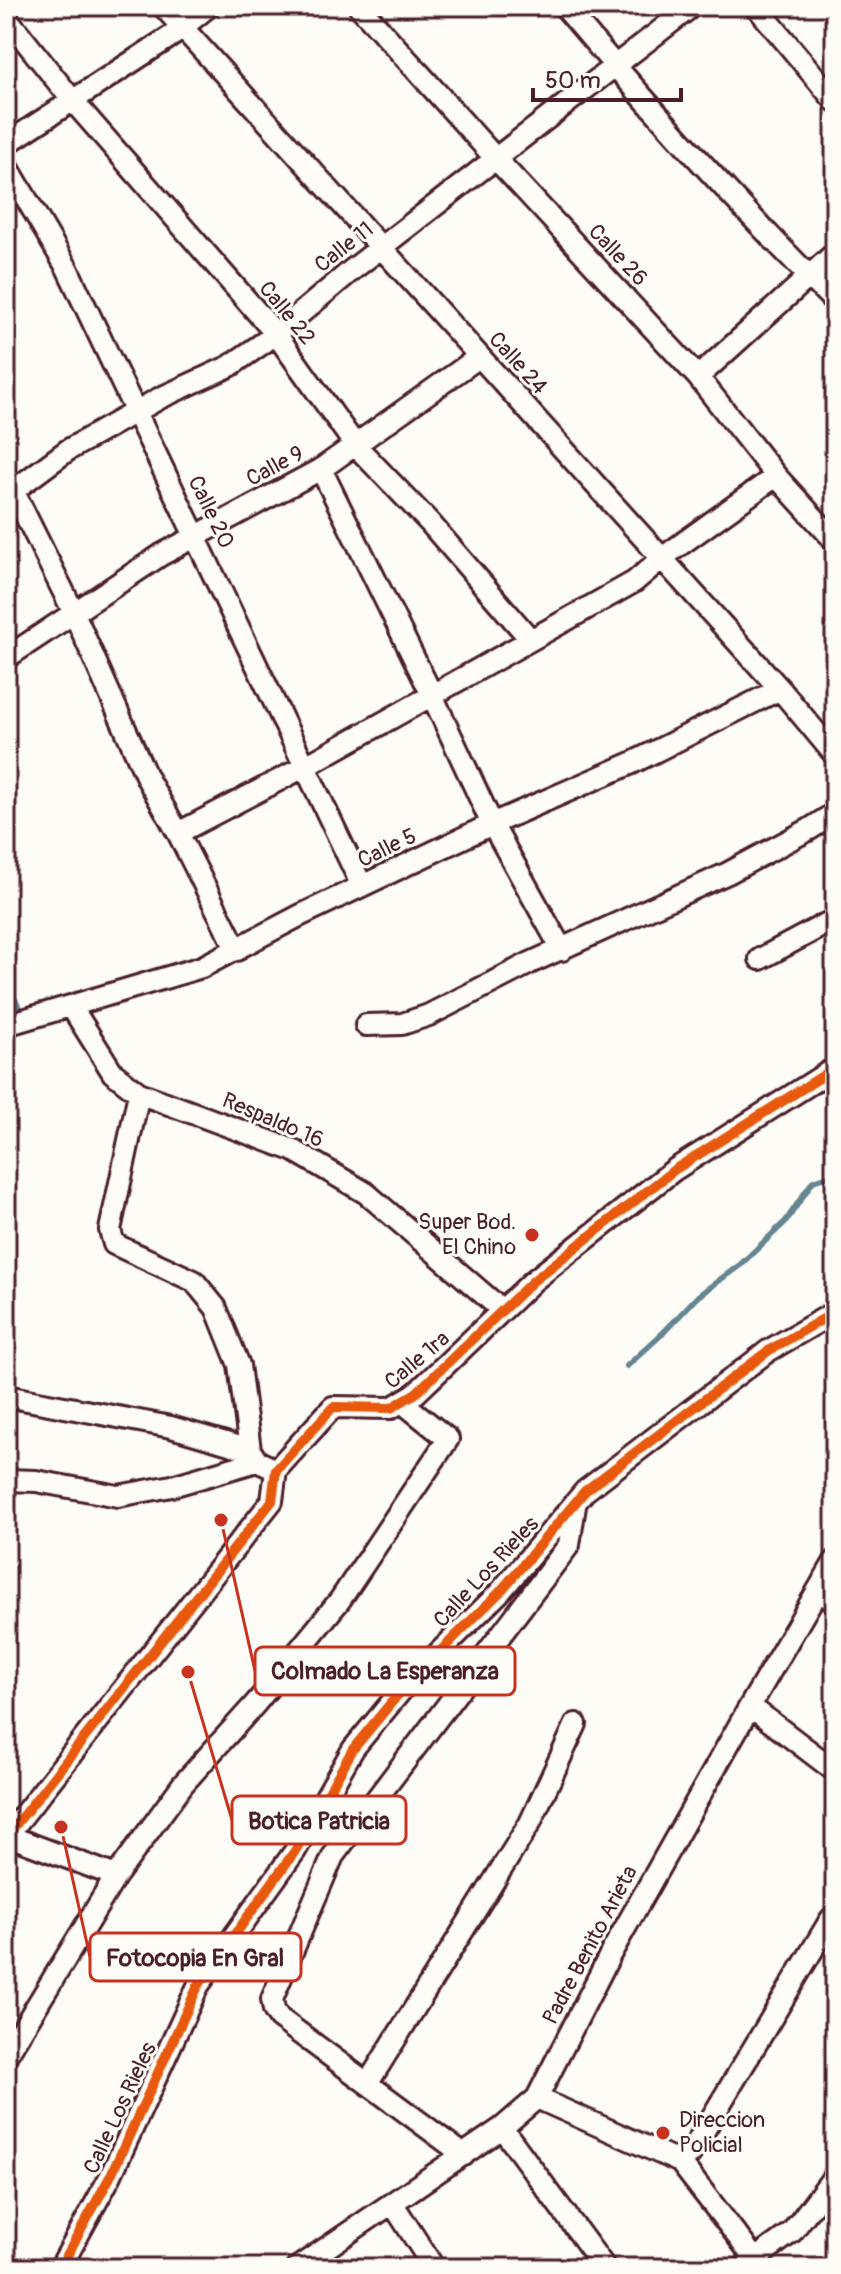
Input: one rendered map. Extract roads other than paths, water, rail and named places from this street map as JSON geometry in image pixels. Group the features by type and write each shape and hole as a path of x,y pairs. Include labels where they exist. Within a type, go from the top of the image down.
{"street":[{"name":"Calle 24","path":"163,6 780,689 835,755"},
{"path":"6,144 183,27 209,6"},
{"name":"Calle 26","path":"359,6 698,377 776,476 832,530"},
{"path":"564,6 615,67 835,302"},
{"name":"Calle 11","path":"8,488 160,398 230,366 276,334 382,247 692,6"},
{"path":"756,6 835,101"},
{"name":"Calle 22","path":"6,17 73,101 276,334 355,445 430,523 530,639"},
{"name":"Calle 20","path":"6,164 67,268 362,886"},
{"path":"698,377 835,253"},
{"name":"Calle 9","path":"6,658 161,555 321,469 479,357"},
{"path":"321,469 492,824 562,950"},
{"path":"178,833 304,767 634,582 662,558 776,476"},
{"path":"8,488 74,613 147,778 237,950"},
{"name":"Calle 5","path":"6,1025 202,967 299,916 492,824 632,763 780,689"},
{"path":"366,1025 402,1024 429,1015 530,963 728,873 835,813"},
{"path":"760,959 835,919"},
{"name":"Respaldo 16","path":"71,1006 113,1073 139,1093 293,1150 366,1193 502,1310"},
{"name":"Calle 1ra","path":"6,1836 272,1501 261,1460 333,1407 391,1408 416,1393 533,1281 674,1170 835,1068"},
{"path":"139,1093 110,1230 114,1244 194,1281 216,1308 239,1365 261,1460"},
{"name":"Calle Los Rieles","path":"60,2268 110,2177 198,1986 295,1851 353,1749 405,1686 500,1592 585,1491 756,1360 835,1312"},
{"path":"6,1396 171,1427 261,1460"},
{"path":"6,2056 116,1876 183,1784 256,1703 340,1600 448,1439 402,1402"},
{"path":"6,1480 36,1481 118,1496 172,1486 261,1460"},
{"path":"464,2155 279,2018 272,1999 333,1856 569,1545 575,1506"},
{"name":"Padre Benito Arieta","path":"297,2268 464,2155 537,2098 611,1953 750,1706 827,1596 835,1561"},
{"path":"750,1706 835,1771"},
{"path":"368,2083 530,1823 576,1724"},
{"path":"6,1836 116,1876"},
{"path":"680,2162 690,2154 831,1919"},
{"path":"537,2098 680,2162 749,2264 792,2232 835,2175"},
{"path":"502,2128 605,2268"},
{"path":"393,2204 434,2268"}],"waterway":[{"path":"6,985 25,1016"},
{"path":"627,1366 698,1296 740,1265 786,1221 813,1181 835,1174"}],"place":[{"name":"Super Bod. El Chino","path":"532,1235"},
{"name":"Colmado La Esperanza","path":"221,1520"},
{"name":"Botica Patricia","path":"188,1672"},
{"name":"Fotocopia En Gral","path":"61,1827"},
{"name":"Direccion Policial","path":"663,2133"}]}
